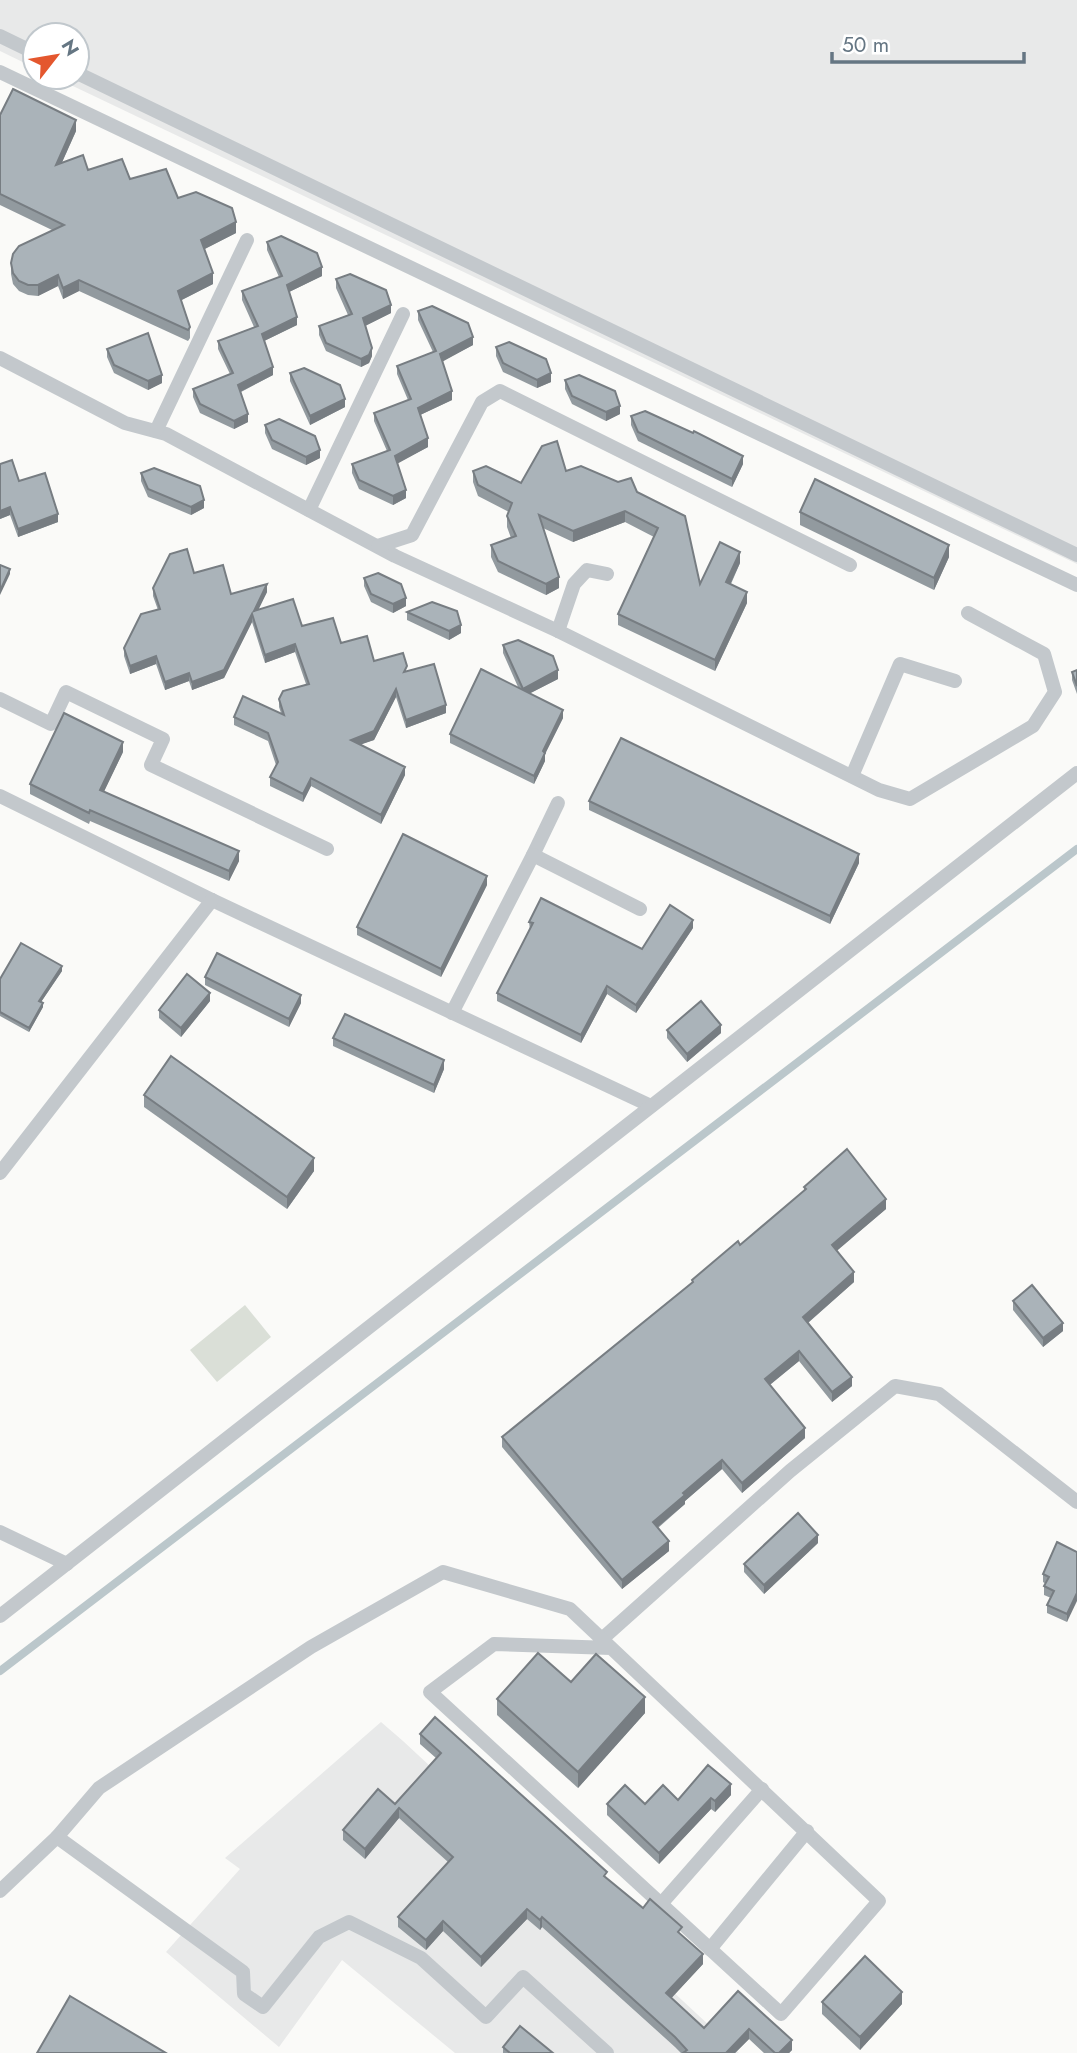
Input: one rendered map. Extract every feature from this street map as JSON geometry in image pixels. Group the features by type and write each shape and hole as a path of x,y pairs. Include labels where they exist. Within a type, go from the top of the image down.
{"lane":[{"path":"0,36 21,46"},
{"path":"0,72 1077,585"},
{"path":"91,80 1077,555"},
{"path":"156,431 247,240"},
{"path":"309,510 403,314"},
{"path":"0,358 125,423 166,433 378,547 558,631 879,790 910,799 1033,726 1055,692 1044,654 968,613"},
{"path":"378,547 412,535 482,402 500,391 850,565"},
{"path":"558,631 574,584 587,570 607,574"},
{"path":"852,776 900,664 956,681"},
{"path":"0,699 51,724 66,692 163,739 151,765 327,849"},
{"path":"0,1616 1077,773"},
{"path":"0,796 212,901 651,1106"},
{"path":"452,1013 558,803"},
{"path":"533,855 640,909"},
{"path":"0,1173 212,901"},
{"path":"0,1891 57,1837 99,1788 311,1647 443,1572 570,1609 607,1644 762,1789 879,1901 781,2014 430,1692 494,1644 607,1644 790,1471 895,1386 939,1394 1077,1502"},
{"path":"0,1532 67,1564"},
{"path":"661,1904 762,1789"},
{"path":"710,1949 807,1832"},
{"path":"57,1837 243,1972 244,1994 263,2007 319,1937 349,1922 421,1958 486,2017 523,1977 607,2053"}],"shaded area":[{"path":"0,0 1077,0 1077,564 83,91 91,91 91,21 21,21 21,61 0,51"},
{"path":"245,1305 271,1337 217,1382 190,1350"},
{"path":"381,1722 739,2053 455,2053 342,1960 279,2047 166,1952 240,1869 225,1858"}],"building":[{"path":"13,89 76,120 56,165 83,155 88,170 122,159 130,179 166,169 178,198 196,192 232,208 236,222 201,240 213,273 178,291 190,327 188,330 79,280 63,288 58,275 38,285 28,285 19,281 13,273 13,254 19,246 64,225 0,194 0,115"},
{"path":"281,236 317,253 322,267 287,285 297,317 262,334 273,367 238,385 248,414 234,421 200,404 193,389 233,373 218,341 258,326 242,291 282,276 267,242"},
{"path":"350,274 386,290 391,305 363,318 372,348 369,355 361,359 326,343 319,326 352,314 336,279"},
{"path":"432,306 468,323 473,337 440,354 452,391 418,408 428,438 395,456 406,490 393,496 359,480 352,464 390,450 374,413 411,399 397,366 436,351 418,311"},
{"path":"148,333 162,375 148,381 114,365 107,349"},
{"path":"509,342 546,359 551,373 537,380 503,363 496,347"},
{"path":"304,368 340,385 345,399 310,416 290,373"},
{"path":"579,375 615,391 620,406 606,412 572,396 565,380"},
{"path":"645,411 693,433 694,431 743,456 732,479 638,432 631,416"},
{"path":"279,419 315,436 320,450 306,457 272,440 265,425"},
{"path":"557,441 566,471 581,466 618,482 631,478 637,492 685,516 700,584 720,542 740,552 726,582 747,592 715,660 618,614 658,528 625,511 573,531 539,515 559,577 546,584 498,561 491,545 516,536 507,516 512,503 478,485 473,471 486,466 521,483 542,446"},
{"path":"12,460 19,481 45,473 58,514 18,529 10,507 0,511 0,464"},
{"path":"154,468 200,486 204,500 191,507 148,489 141,473"},
{"path":"815,479 949,545 934,578 800,512"},
{"path":"187,549 194,573 223,565 231,594 267,584 254,611 293,599 302,626 333,618 341,643 367,636 374,661 403,653 407,666 404,672 434,664 446,705 406,720 396,689 374,731 351,740 405,767 381,815 311,778 303,794 270,777 278,762 268,733 234,717 243,696 284,715 279,699 283,691 309,684 295,644 265,655 252,614 224,670 192,682 189,673 165,682 156,656 130,666 124,648 141,614 160,609 153,588 170,554"},
{"path":"0,565 10,569 0,591"},
{"path":"378,573 401,584 406,598 393,604 371,594 364,578"},
{"path":"432,602 457,611 461,625 449,631 407,612"},
{"path":"518,640 553,656 558,670 523,689 503,645"},
{"path":"481,669 563,710 534,776 450,734"},
{"path":"1077,670 1077,686 1072,672"},
{"path":"64,713 123,742 100,790 239,851 229,871 90,810 89,813 30,784"},
{"path":"621,738 859,854 830,916 589,801"},
{"path":"403,834 487,876 441,969 357,927"},
{"path":"541,898 642,949 670,905 693,920 636,1005 607,986 581,1035 497,993 533,923 529,922"},
{"path":"21,943 62,966 39,1001 43,1003 29,1028 0,1012 0,979"},
{"path":"217,953 301,995 289,1019 205,977"},
{"path":"187,974 210,993 181,1028 159,1010"},
{"path":"701,1001 721,1025 687,1054 667,1030"},
{"path":"345,1014 444,1060 434,1085 333,1038"},
{"path":"171,1056 314,1158 287,1197 144,1095"},
{"path":"847,1149 886,1199 832,1245 854,1272 803,1317 852,1377 832,1392 799,1351 765,1379 805,1428 742,1483 722,1460 653,1522 669,1541 622,1580 502,1437 693,1282 692,1280 738,1241 740,1245 806,1189 804,1187"},
{"path":"1032,1285 1063,1323 1043,1338 1013,1301"},
{"path":"798,1513 818,1535 764,1585 744,1564"},
{"path":"1057,1542 1077,1552 1077,1593 1067,1614 1047,1605 1054,1591 1044,1586 1049,1577 1043,1574"},
{"path":"538,1653 571,1682 596,1654 645,1697 578,1772 497,1699"},
{"path":"435,1717 607,1872 604,1876 643,1908 650,1899 682,1927 678,1932 703,1954 666,1993 704,2028 738,1991 792,2040 779,2053 775,2053 749,2029 726,2053 683,2053 687,2050 675,2037 542,1917 540,1920 527,1909 481,1957 443,1921 426,1940 398,1917 453,1857 399,1808 365,1849 343,1830 378,1789 395,1804 441,1753 420,1734"},
{"path":"708,1765 731,1784 715,1801 711,1798 659,1853 607,1804 625,1785 645,1804 663,1785 678,1800"},
{"path":"865,1956 902,1992 860,2037 822,2002"},
{"path":"70,1996 166,2053 37,2053"},
{"path":"520,2026 553,2053 510,2053 503,2047"}],"waterway":[{"path":"0,1671 1077,849"}]}
